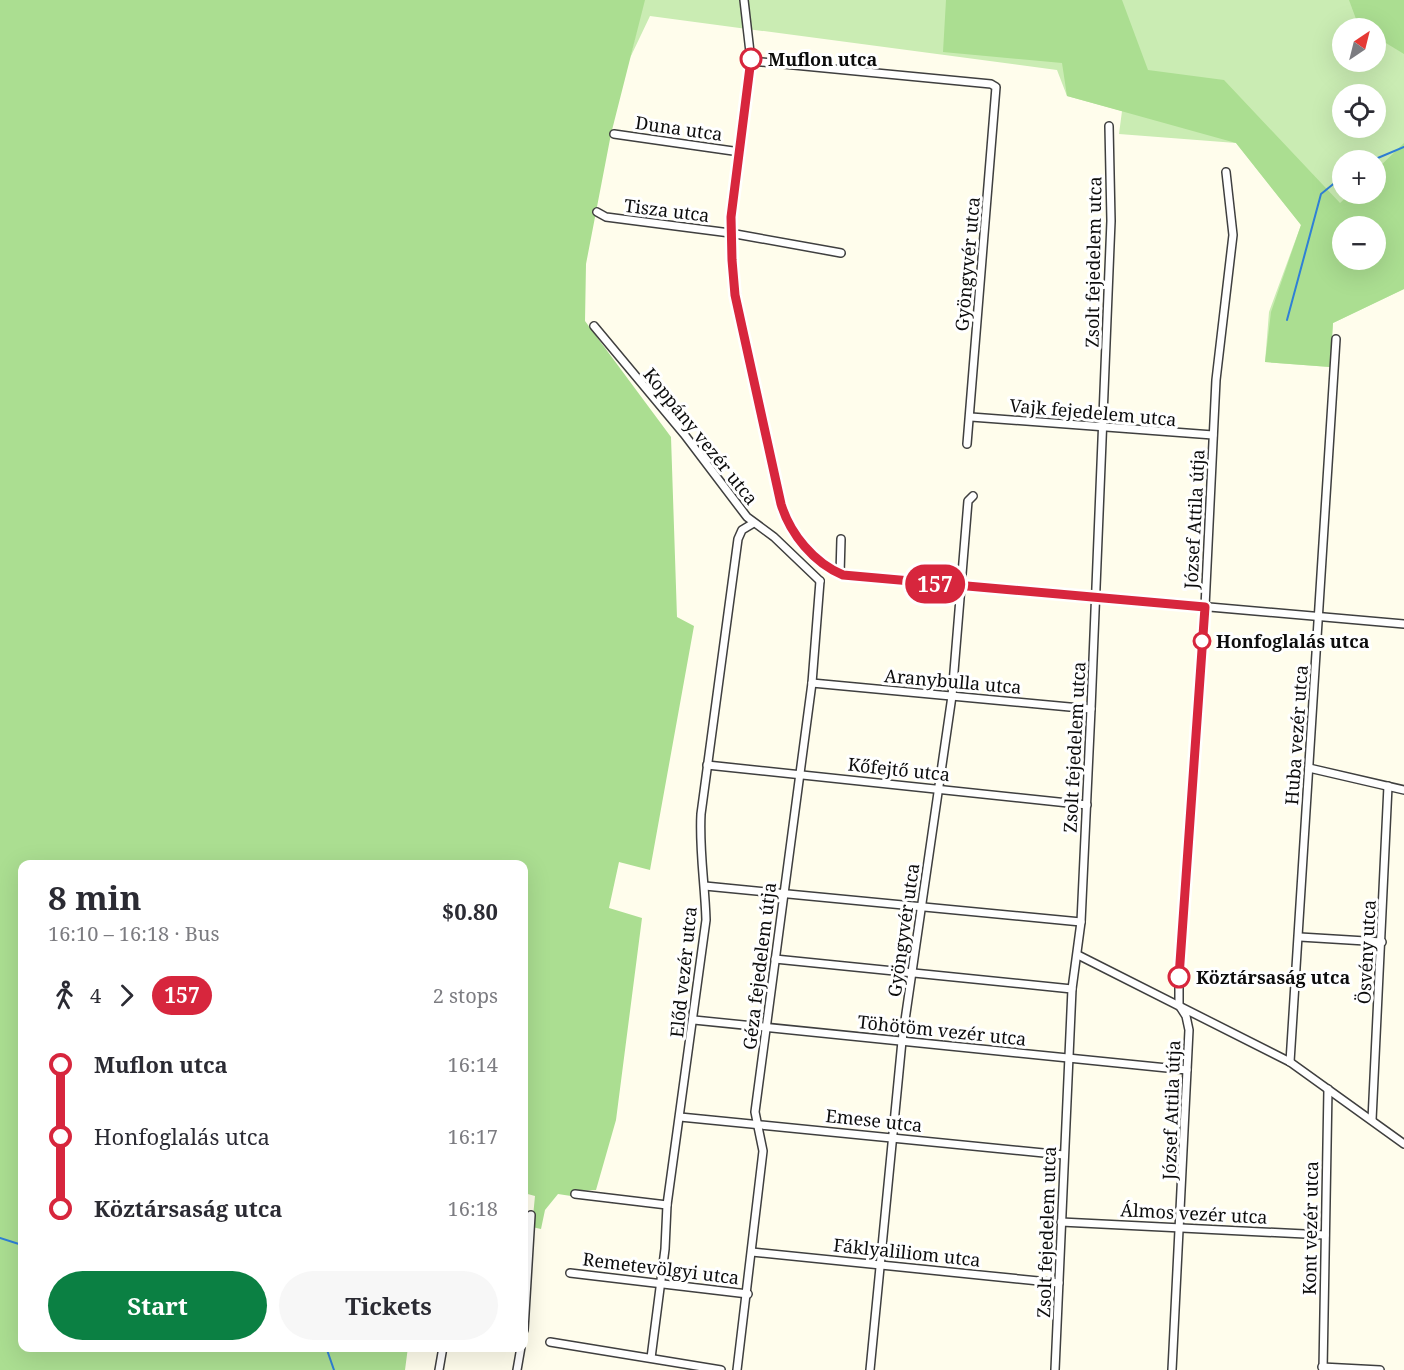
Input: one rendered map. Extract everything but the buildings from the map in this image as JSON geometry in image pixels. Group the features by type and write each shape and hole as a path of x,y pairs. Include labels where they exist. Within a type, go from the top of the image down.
{"street":[{"path":"744,0 751,61 730,233 735,295 781,504 788,522 802,544 840,574 1404,624"},
{"name":"Gyöngyvér utca","path":"751,61 936,78 991,84 996,87 968,444"},
{"name":"Zsolt fejedelem utca","path":"1055,1370 1072,989 1081,922 1087,804 1111,221 1109,126"},
{"name":"Duna utca","path":"614,134 740,152"},
{"name":"József Attila útja","path":"1172,1370 1189,1030 1186,1016 1179,1005 1220,335 1233,235 1226,172"},
{"name":"Tisza utca","path":"597,212 606,218 730,233 841,253"},
{"name":"Koppány vezér utca","path":"594,326 677,425 752,524 774,537 820,581"},
{"name":"Huba vezér utca","path":"1290,1062 1300,937 1336,339"},
{"name":"Vajk fejedelem utca","path":"971,417 1213,435"},
{"name":"Gyöngyvér utca","path":"870,1370 902,1041 952,696 968,501 973,496"},
{"name":"Előd vezér utca","path":"651,1358 667,1205 706,920 705,886 699,852 707,765 738,539 742,530 752,524"},
{"path":"840,574 841,539"},
{"path":"820,581 831,569"},
{"name":"Géza fejedelem útja","path":"737,1370 764,1151 755,1112 798,773 812,683 820,581"},
{"name":"Aranybulla utca","path":"812,683 1091,709"},
{"name":"Kőfejtő utca","path":"707,765 1087,804"},
{"path":"1309,768 1404,790"},
{"name":"Ösvény utca","path":"1372,1120 1388,786"},
{"path":"705,886 1081,922"},
{"path":"1300,937 1382,942"},
{"path":"1078,955 1290,1062 1404,1144"},
{"path":"775,958 1072,989"},
{"name":"Töhötöm vezér utca","path":"694,1020 1187,1070"},
{"name":"Kont vezér utca","path":"1322,1369 1328,1089"},
{"name":"Emese utca","path":"680,1117 1064,1155"},
{"path":"575,1194 667,1205"},
{"path":"528,1264 531,1215"},
{"name":"Álmos vezér utca","path":"1061,1222 1181,1226 1325,1235"},
{"name":"Fáklyaliliom utca","path":"752,1252 1059,1283"},
{"name":"Remetevölgyi utca","path":"570,1273 748,1294"},
{"path":"550,1342 721,1370"},
{"path":"440,1370 442,1352"},
{"path":"517,1370 520,1352"},
{"path":"1322,1369 1380,1370"}],"green space":[{"path":"0,0 645,0 611,134 586,264 585,321 671,437 677,617 694,626 650,870 619,862 609,908 642,918 616,1120 596,1190 573,1191 571,1196 558,1194 545,1210 541,1229 532,1227 535,1196 528,1194 528,860 18,860 18,1352 407,1352 405,1370 0,1370"},
{"path":"644,0 1404,0 1404,289 1333,323 1330,367 1265,362 1269,312 1301,225 1236,143 1119,134 1122,111 1067,96 1057,70 650,16 630,58"},
{"path":"946,0 1122,0 1148,70 1224,80 1332,195 1332,204 1386,204 1386,160 1404,143 1404,289 1333,323 1330,367 1265,362 1271,312 1301,225 1236,143 1067,96 1062,63 943,52"},
{"path":"1349,0 1404,0 1404,54 1386,43 1386,18 1356,18"}],"waterway":[{"path":"1386,155 1404,147"},
{"path":"1287,320 1321,194 1332,185"},
{"path":"0,1238 18,1244"},
{"path":"328,1352 334,1370"}],"bus line":[{"name":"157","path":"751,59 731,217 730,233 735,295 781,504 788,522 802,544 843,575 1205,607 1179,977"}],"place":[{"name":"Muflon utca","path":"751,59"},
{"name":"Honfoglalás utca","path":"1202,641"},
{"name":"Köztársaság utca","path":"1179,977"}]}
